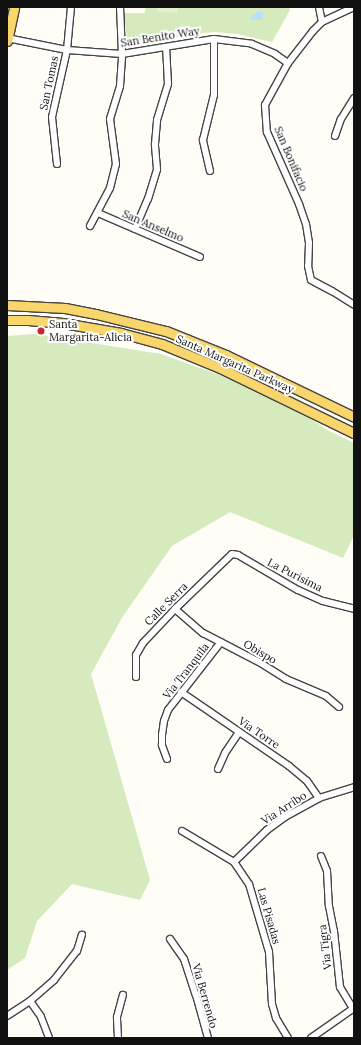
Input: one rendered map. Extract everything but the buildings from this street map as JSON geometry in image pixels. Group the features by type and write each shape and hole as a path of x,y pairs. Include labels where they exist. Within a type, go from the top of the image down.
{"main road":[{"path":"7,39 14,7"},
{"name":"Santa Margarita Parkway","path":"7,305 65,308 166,330 226,355 354,417"},
{"name":"Santa Margarita Parkway","path":"7,320 63,323 121,333 162,344 220,368 354,433"}],"street":[{"name":"San Tomas","path":"57,164 52,117 67,50 71,7"},
{"path":"90,226 110,188 116,164 110,119 120,86 122,54 120,7"},
{"path":"319,7 322,22"},
{"name":"San Bonifacio","path":"354,7 322,22 313,31 288,63 265,105 267,132 299,204 306,224 309,243 308,266 311,280 354,305"},
{"name":"San Benito Way","path":"7,39 67,50 122,54 214,39 252,44 275,54 288,63"},
{"path":"210,171 203,140 214,95 214,39"},
{"path":"135,229 148,199 157,169 155,144 157,120 168,84 166,47"},
{"path":"335,136 341,119 353,102"},
{"name":"San Anselmo","path":"98,213 200,257"},
{"name":"La Purisima","path":"230,555 238,555 298,590 323,601 354,609"},
{"name":"Calle Serra","path":"136,677 136,655 143,643 230,555"},
{"name":"Obispo","path":"175,609 203,633 259,662 286,679 326,696 339,707"},
{"name":"Via Tranquila","path":"167,759 162,745 164,721 168,710 220,642"},
{"name":"Via Torre","path":"181,692 289,766 307,781 319,798"},
{"path":"218,769 225,753 239,732"},
{"name":"Via Arribo","path":"234,862 267,830 285,817 319,798 354,787"},
{"name":"Las Pisadas","path":"182,831 234,862 245,877 254,896 269,952 272,1004 276,1018 288,1038"},
{"name":"Via Tigra","path":"321,856 327,871 329,906 334,931 340,987 353,1009"},
{"path":"7,1016 30,1001 66,967 77,951 82,935"},
{"name":"Via Berrendo","path":"170,939 184,958 208,1038"},
{"path":"118,1038 117,1017 124,995"},
{"path":"30,1001 41,1017 49,1038"},
{"path":"311,1038 353,1009"}],"green space":[{"path":"146,7 289,7 290,10 272,42 237,34 215,32 192,34 153,42 130,44 126,34 124,13 145,13"},
{"path":"157,7 178,7 177,13 157,11"},
{"path":"35,334 161,354 225,377 300,412 329,431 354,443 354,535 343,558 230,512 172,546 123,616 91,674 150,880 140,900 72,884 37,921 25,958 7,970 7,336"}],"water":[{"path":"256,12 263,12 263,17 261,20 251,20 251,16"}],"place":[{"name":"Santa Margarita-Alicia","path":"41,331"}]}
